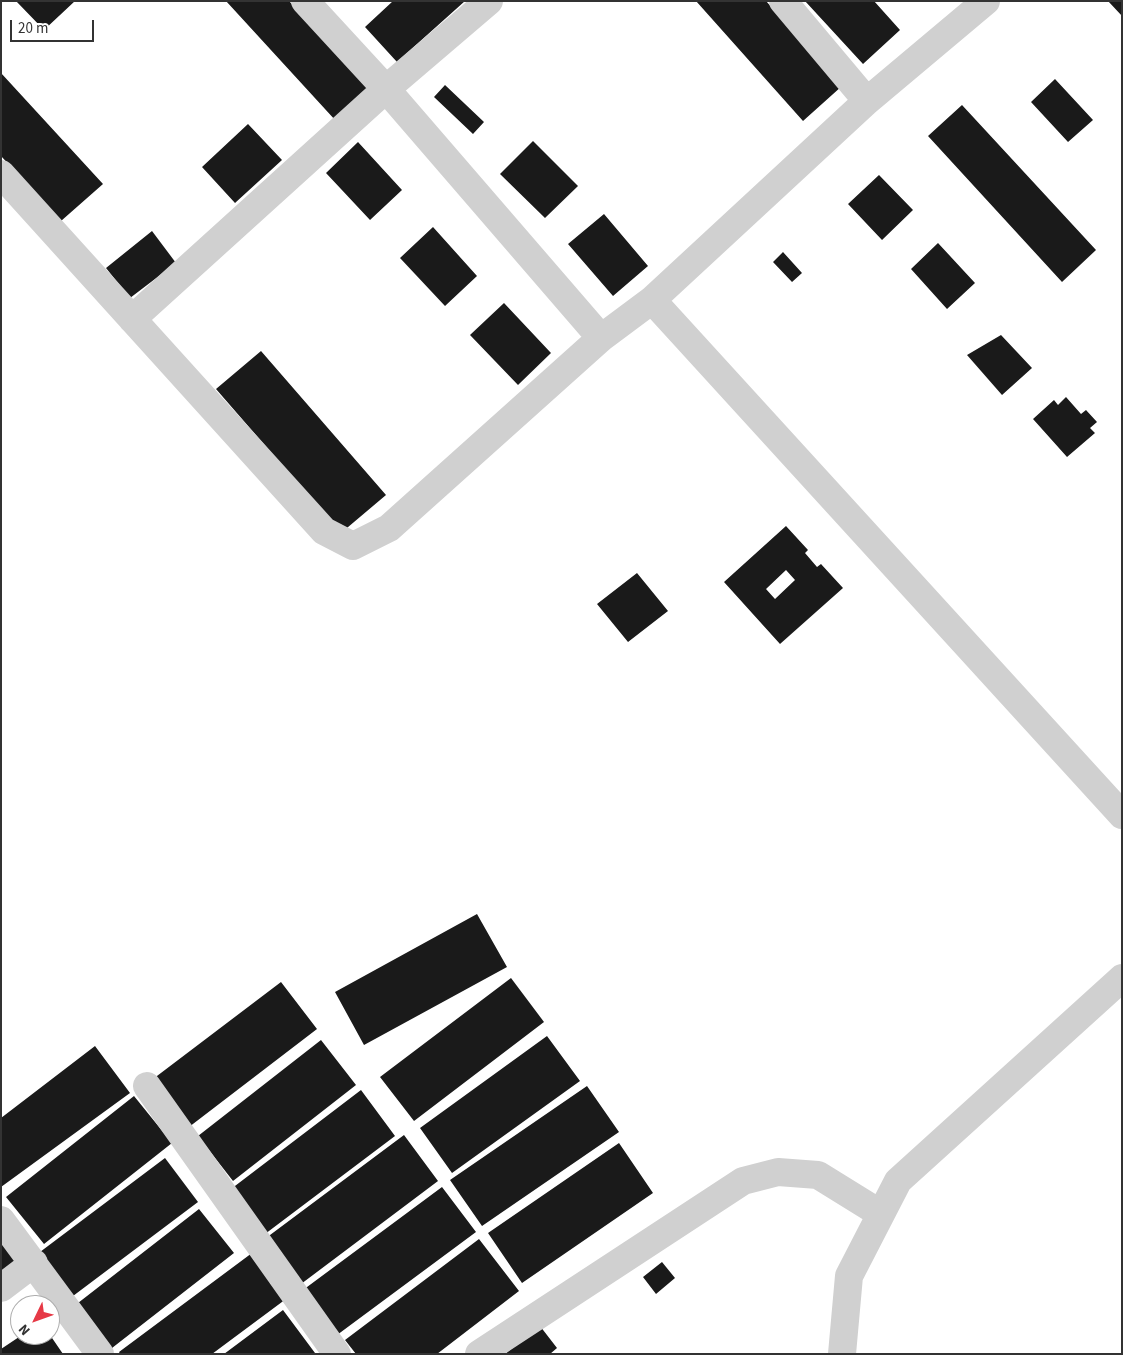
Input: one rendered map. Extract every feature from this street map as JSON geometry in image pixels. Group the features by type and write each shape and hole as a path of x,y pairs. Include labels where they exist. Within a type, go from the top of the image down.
{"street":[{"path":"305,1 386,89 602,338"},
{"path":"132,319 386,89 489,1"},
{"path":"783,1 867,101"},
{"path":"1,174 324,531 353,546 388,528 602,338 652,300 867,101 986,1"},
{"path":"652,300 1122,815"},
{"path":"842,1354 849,1276 898,1182 1122,978"},
{"path":"147,1086 337,1354"},
{"path":"479,1354 742,1181 778,1172 818,1175 881,1214"},
{"path":"1,1220 100,1354"},
{"path":"1,1288 34,1263"}],"building":[{"path":"16,1 75,1 44,30"},
{"path":"226,1 289,1 370,89 336,121"},
{"path":"393,1 465,1 397,62 365,27"},
{"path":"696,1 766,1 842,86 803,121"},
{"path":"805,1 874,1 900,30 863,64"},
{"path":"1108,1 1122,1 1122,16"},
{"path":"1,73 103,184 61,221 1,156"},
{"path":"1055,79 1093,120 1068,142 1031,102"},
{"path":"445,85 484,122 473,134 434,97"},
{"path":"962,105 1096,250 1062,282 928,136"},
{"path":"248,124 282,160 235,203 202,167"},
{"path":"533,141 578,186 545,218 500,174"},
{"path":"358,142 402,190 370,220 326,173"},
{"path":"879,175 913,210 882,240 848,204"},
{"path":"604,214 648,266 613,296 568,244"},
{"path":"433,227 477,276 445,306 400,258"},
{"path":"152,231 176,263 130,298 106,268"},
{"path":"938,243 975,283 947,309 911,269"},
{"path":"783,252 802,273 792,282 773,262"},
{"path":"504,303 551,353 518,385 470,335"},
{"path":"1001,335 1032,368 1002,395 967,355"},
{"path":"261,351 386,495 341,533 216,389"},
{"path":"1066,397 1081,414 1086,410 1097,422 1090,428 1095,433 1067,457 1033,419 1054,400 1058,405"},
{"path":"786,526 808,550 805,553 817,567 821,564 843,588 780,644 724,582","holes":["786,570 795,580 775,599 766,589"]},
{"path":"637,573 668,611 628,642 597,604"},
{"path":"477,914 507,967 364,1045 335,992"},
{"path":"511,978 544,1022 414,1121 380,1077"},
{"path":"281,982 317,1029 189,1127 153,1079"},
{"path":"547,1036 580,1081 452,1173 420,1128"},
{"path":"321,1040 356,1085 233,1181 198,1136"},
{"path":"95,1046 130,1093 1,1187 1,1118"},
{"path":"587,1086 619,1132 482,1226 450,1180"},
{"path":"361,1090 395,1136 265,1234 231,1189"},
{"path":"134,1096 172,1143 44,1244 6,1197"},
{"path":"404,1135 438,1181 301,1284 266,1238"},
{"path":"619,1143 653,1193 522,1283 488,1233"},
{"path":"165,1158 198,1202 73,1296 40,1252"},
{"path":"442,1187 476,1232 337,1335 303,1290"},
{"path":"199,1209 234,1253 112,1348 78,1303"},
{"path":"479,1239 519,1291 437,1354 356,1354 345,1340"},
{"path":"1,1240 19,1265 1,1277"},
{"path":"252,1253 286,1299 212,1354 120,1354 119,1352"},
{"path":"662,1262 675,1278 656,1294 643,1277"},
{"path":"283,1310 314,1354 224,1354"},
{"path":"540,1326 557,1348 550,1354 505,1354"},
{"path":"10,1343 10,1345 57,1345 63,1354 1,1354 1,1349"}]}
